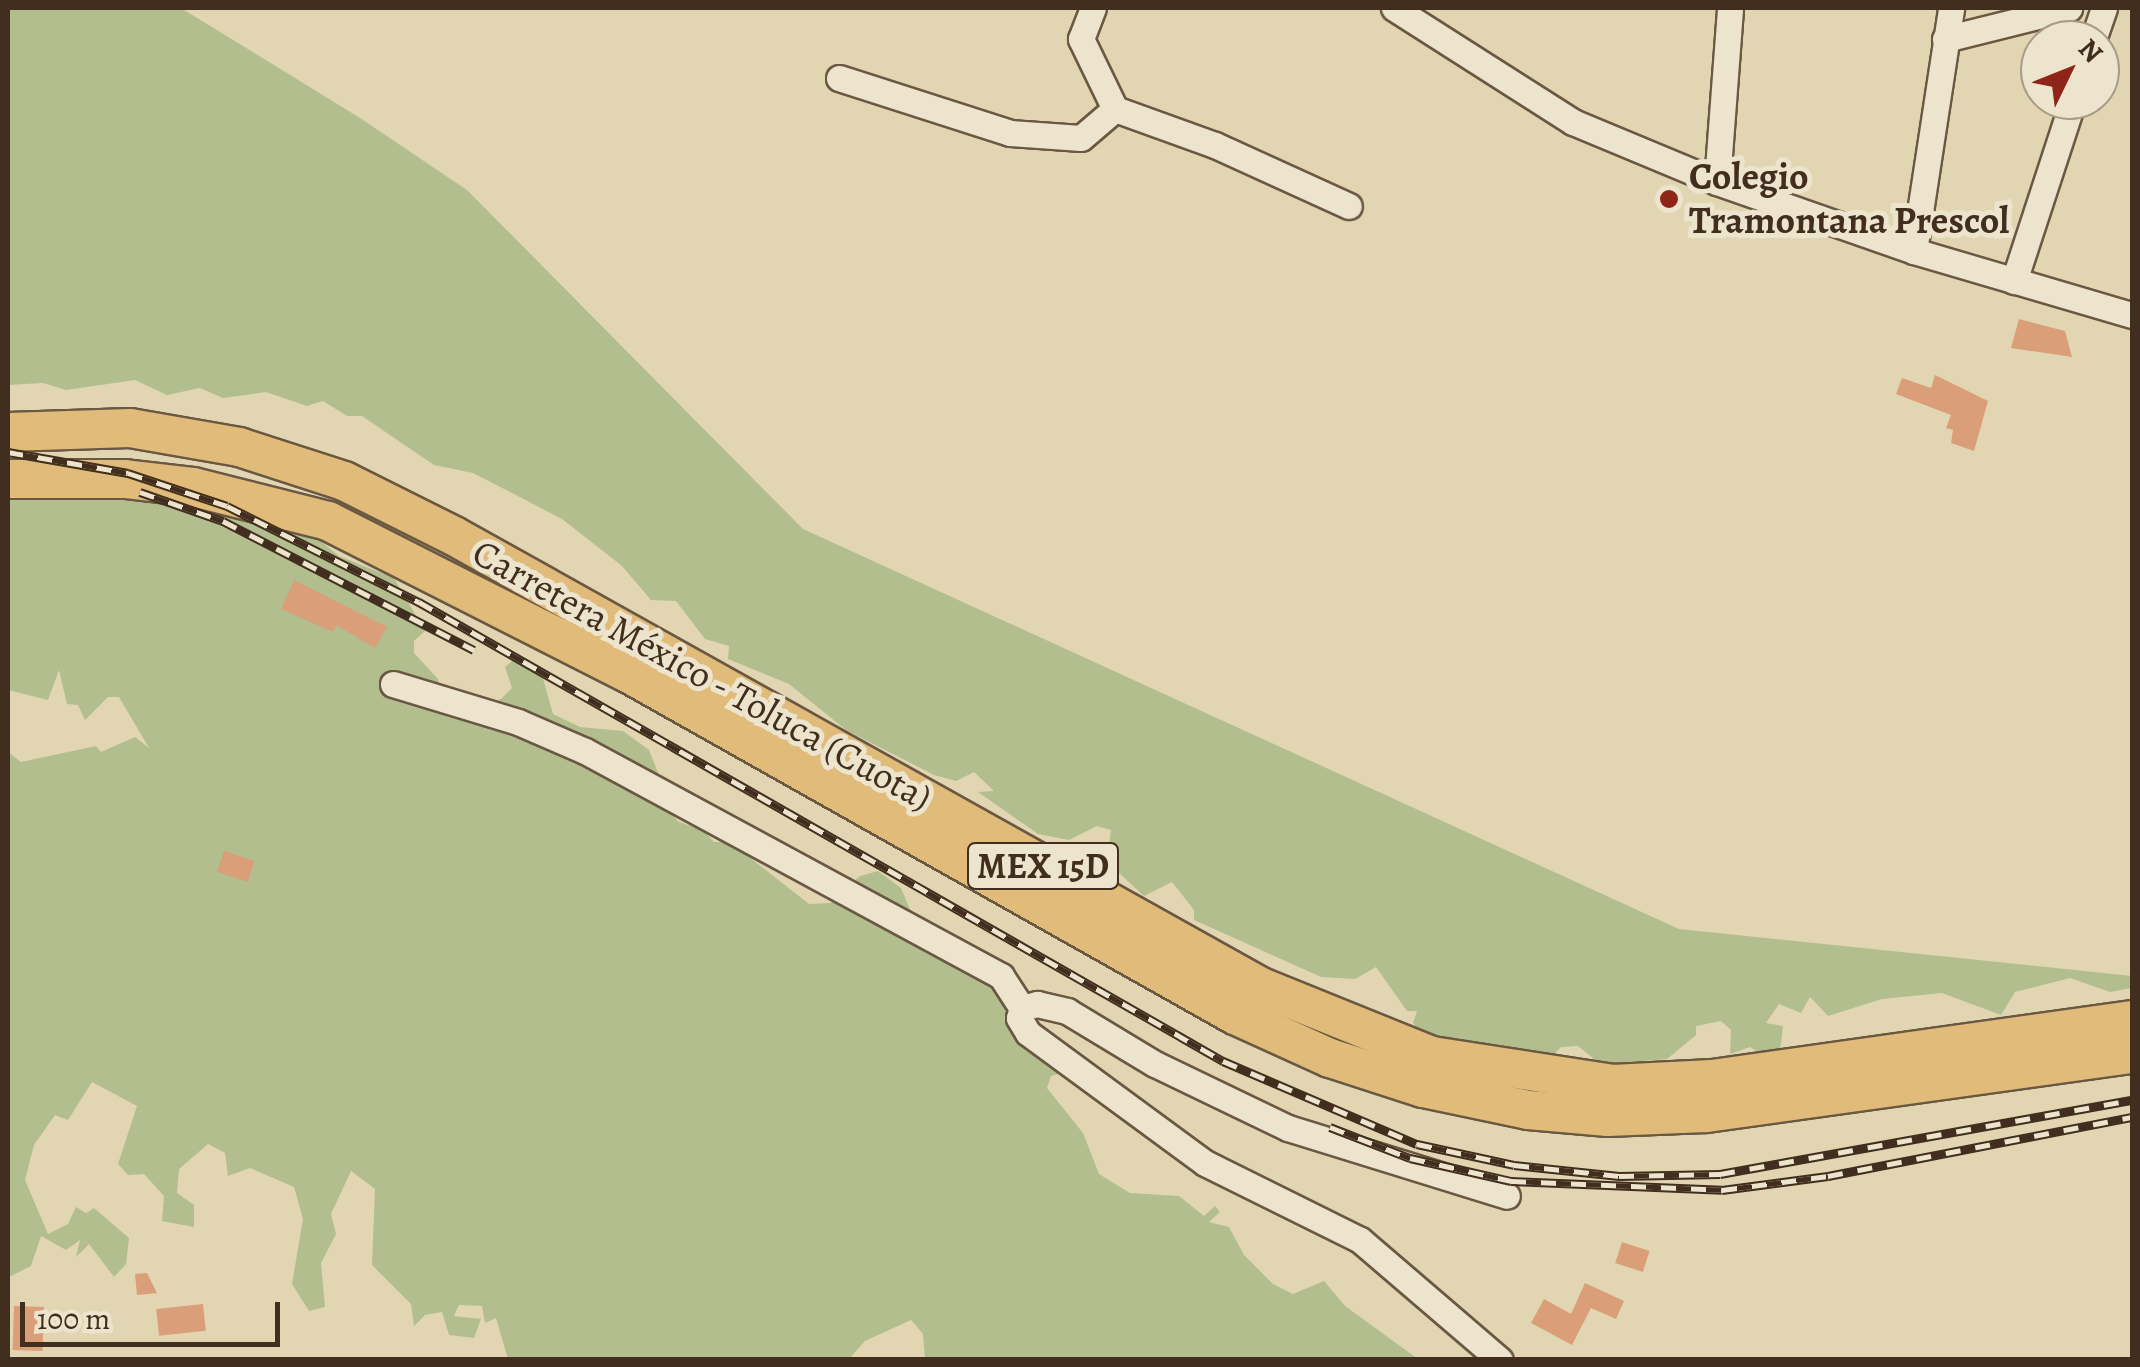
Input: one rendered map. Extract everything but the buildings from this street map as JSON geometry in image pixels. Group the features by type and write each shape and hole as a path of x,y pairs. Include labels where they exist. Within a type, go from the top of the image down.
{"highway":[{"name":"Carretera México - Toluca (Cuota)","path":"8,432 130,428 240,447 344,482 454,536 1261,987 1432,1056 1612,1084 1692,1080 2132,1020"},
{"name":"Carretera México - Toluca (Cuota)","path":"8,480 124,479 193,487 328,520 628,672 1235,1015 1330,1058 1423,1088 1528,1110 1608,1117 1706,1113 2132,1054"}],"street":[{"path":"1094,8 1081,39 1116,110 1216,144 1349,206"},
{"path":"1394,8 1573,122 1717,182 1914,251 2132,315"},
{"path":"1717,182 1730,8"},
{"path":"1914,251 1951,8"},
{"path":"1946,39 2069,8"},
{"path":"839,78 1010,133 1082,138 1116,110"},
{"path":"2014,282 2067,120"},
{"path":"393,684 518,722 656,788 1000,976 1022,1008"},
{"path":"1022,1008 1037,1004 1066,1011 1200,1088 1288,1128 1507,1196"},
{"path":"1022,1008 1019,1018 1028,1034 1164,1134 1280,1204 1360,1240 1500,1360"}],"green space":[{"path":"8,8 181,8 360,118 467,190 803,529 1679,929 2132,976 2132,988 2110,992 2070,978 2015,992 2001,1015 1942,993 1882,999 1828,1016 1810,997 1801,1013 1779,1004 1766,1023 1783,1026 1780,1051 1762,1054 1750,1047 1730,1054 1731,1030 1721,1021 1696,1026 1696,1035 1667,1059 1600,1064 1578,1046 1561,1047 1549,1060 1502,1061 1421,1033 1413,1023 1417,1011 1407,1011 1376,967 1355,979 1321,977 1194,920 1194,910 1172,882 1144,896 1107,862 1111,830 1097,826 1069,840 1038,834 978,792 994,791 974,772 956,781 934,775 846,730 789,684 728,659 729,646 705,639 676,601 651,600 622,566 562,519 473,473 434,465 362,416 347,416 323,401 307,406 266,392 223,398 200,388 167,395 135,380 66,390 43,383 8,385"},
{"path":"118,490 244,512 269,529 318,539 339,556 394,578 425,631 414,641 414,653 438,679 442,695 487,705 501,699 512,688 505,667 519,655 540,668 553,714 580,727 623,731 649,750 660,778 651,794 679,822 703,830 714,842 730,842 809,904 831,903 860,876 878,871 901,888 913,917 950,932 1018,1012 1041,1025 1063,1051 1062,1073 1051,1076 1047,1088 1083,1133 1099,1174 1130,1193 1179,1196 1204,1216 1215,1206 1220,1212 1209,1222 1229,1227 1244,1255 1273,1284 1293,1294 1324,1281 1345,1306 1418,1359 925,1359 923,1334 911,1320 865,1341 849,1359 508,1359 496,1318 485,1323 482,1306 459,1305 454,1316 481,1319 474,1338 449,1335 442,1312 425,1315 414,1326 411,1304 372,1265 375,1189 351,1171 331,1214 336,1234 321,1263 325,1307 309,1311 292,1284 303,1219 294,1187 250,1168 228,1176 225,1153 208,1144 179,1169 177,1193 194,1205 194,1227 162,1221 164,1196 144,1174 128,1175 118,1164 137,1106 92,1082 68,1120 55,1115 34,1145 25,1180 48,1234 68,1224 76,1207 86,1213 94,1208 129,1238 126,1264 114,1277 89,1244 76,1257 80,1240 66,1250 41,1236 31,1266 9,1277 8,752 21,762 96,746 101,752 135,737 149,748 119,697 108,697 85,720 78,705 67,704 59,670 48,700 8,690 8,498"}],"railway":[{"path":"8,452 128,473 227,506 419,602 1223,1061 1417,1144 1514,1165 1619,1176 1720,1174 2132,1100"},
{"path":"140,492 223,521 474,650"},
{"path":"1330,1127 1410,1158 1511,1181 1722,1190 1828,1176 2132,1117"}],"place":[{"name":"Colegio Tramontana Prescol","path":"1669,199"}]}
